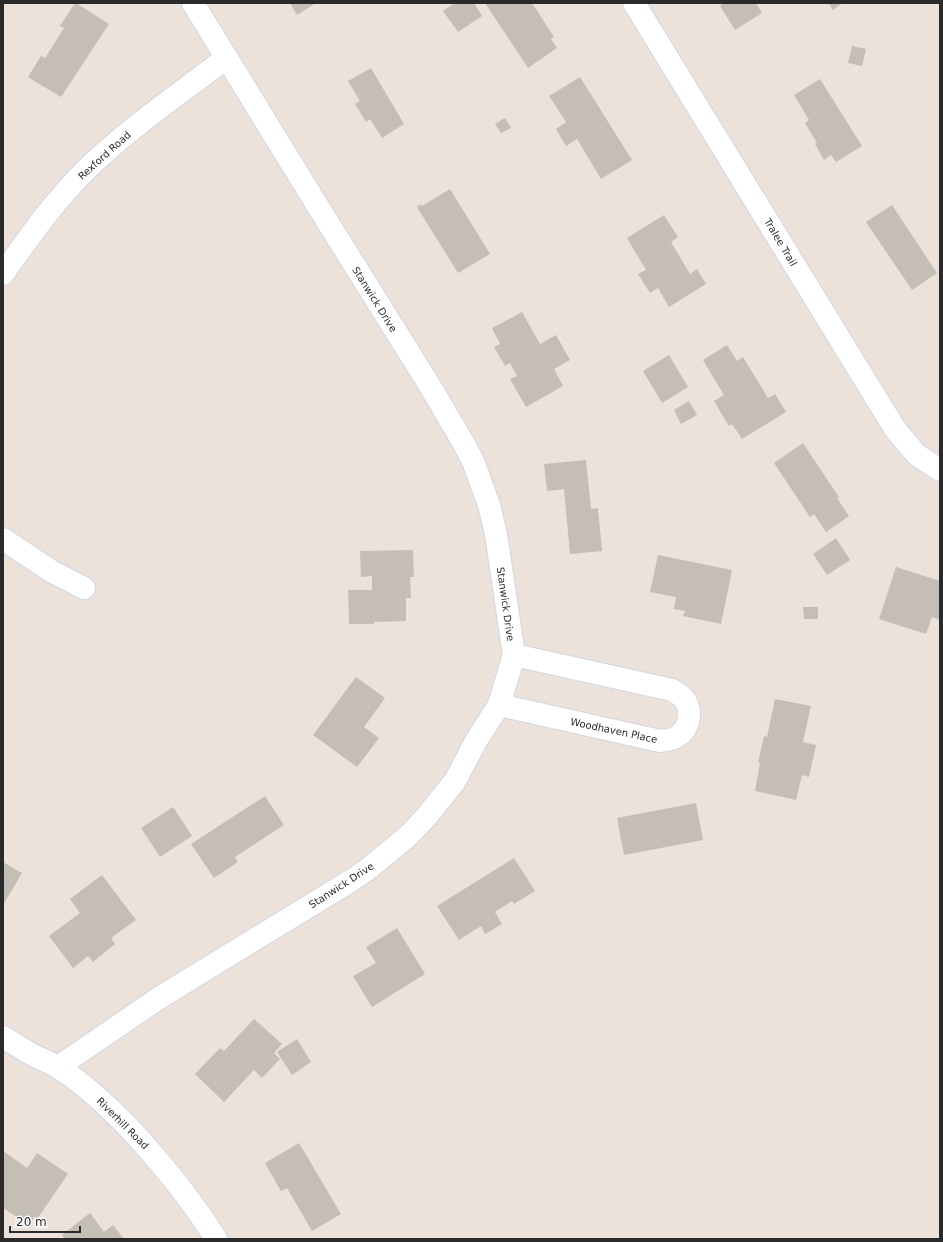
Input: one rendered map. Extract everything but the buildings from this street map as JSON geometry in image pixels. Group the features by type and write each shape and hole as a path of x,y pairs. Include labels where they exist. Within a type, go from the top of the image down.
{"street":[{"name":"Stanwick Drive","path":"58,1067 159,998 352,880 368,869 408,836 426,817 455,781 476,741 499,705 514,656 496,534 489,505 464,444 430,386 316,205 192,3"},
{"name":"Tralee Trail","path":"634,3 895,429 917,455 940,470"},
{"name":"Rexford Road","path":"3,274 32,233 62,196 90,166 121,139 226,58"},
{"path":"3,539 51,571 84,588"},
{"name":"Woodhaven Place","path":"499,705 660,741 669,740 678,736 685,729 688,721 689,711 686,702 680,695 672,690 514,656"},
{"name":"Riverhill Road","path":"3,1036 30,1053 58,1067 87,1088 120,1119 173,1178 216,1239"}]}
